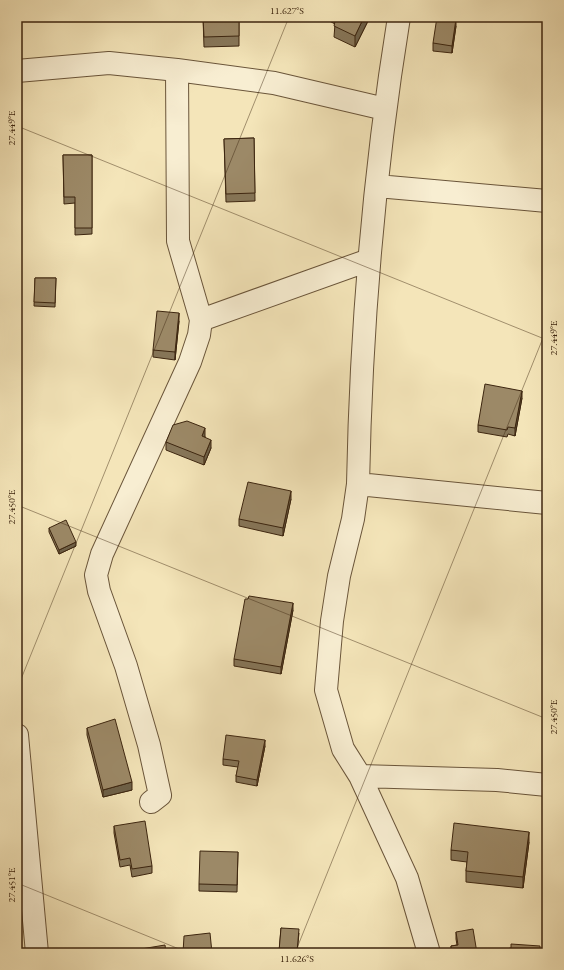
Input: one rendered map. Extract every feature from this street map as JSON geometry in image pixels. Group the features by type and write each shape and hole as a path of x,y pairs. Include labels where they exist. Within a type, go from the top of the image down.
{"street":[{"path":"399,17 385,109 369,260 358,484 353,519 339,576 332,621 326,690 343,749 360,776 407,878 429,953"},
{"path":"17,71 109,63 177,70 274,83 385,109"},
{"path":"151,802 160,795 154,765 126,666 99,591 96,575 102,554 190,362 199,336 201,320 178,241 177,70"},
{"path":"377,186 547,201"},
{"path":"201,320 369,260"},
{"path":"358,484 547,503"},
{"path":"17,735 19,787 36,953"},
{"path":"360,776 497,780 547,785"}],"building":[{"path":"203,17 239,17 239,36 204,37"},
{"path":"336,17 364,17 355,36 334,26"},
{"path":"437,17 456,19 452,46 433,43"},
{"path":"254,138 255,193 226,194 224,139"},
{"path":"63,155 92,155 92,228 75,228 75,197 64,197"},
{"path":"35,278 56,278 55,303 34,302"},
{"path":"157,311 179,313 175,352 153,350"},
{"path":"485,384 522,391 515,428 508,427 507,430 478,425"},
{"path":"187,421 205,428 202,436 211,440 204,457 166,442 173,425"},
{"path":"248,482 291,491 283,528 239,519"},
{"path":"66,520 76,542 59,550 49,528"},
{"path":"249,596 293,603 281,667 234,659 245,599 248,599"},
{"path":"115,719 132,782 103,790 87,728"},
{"path":"226,735 265,740 257,780 236,776 239,761 223,759"},
{"path":"145,821 152,866 132,869 130,858 120,860 114,826"},
{"path":"454,823 529,832 523,877 466,871 468,852 451,850"},
{"path":"200,851 238,852 237,885 199,884"},
{"path":"544,905 547,905 547,937 543,937"},
{"path":"281,928 299,929 297,952 279,951"},
{"path":"473,929 477,953 452,953 451,946 458,945 456,932"},
{"path":"210,933 212,953 183,953 184,936"},
{"path":"511,944 540,946 540,953 485,953 511,948"},
{"path":"165,945 166,953 142,953 141,949"}]}
